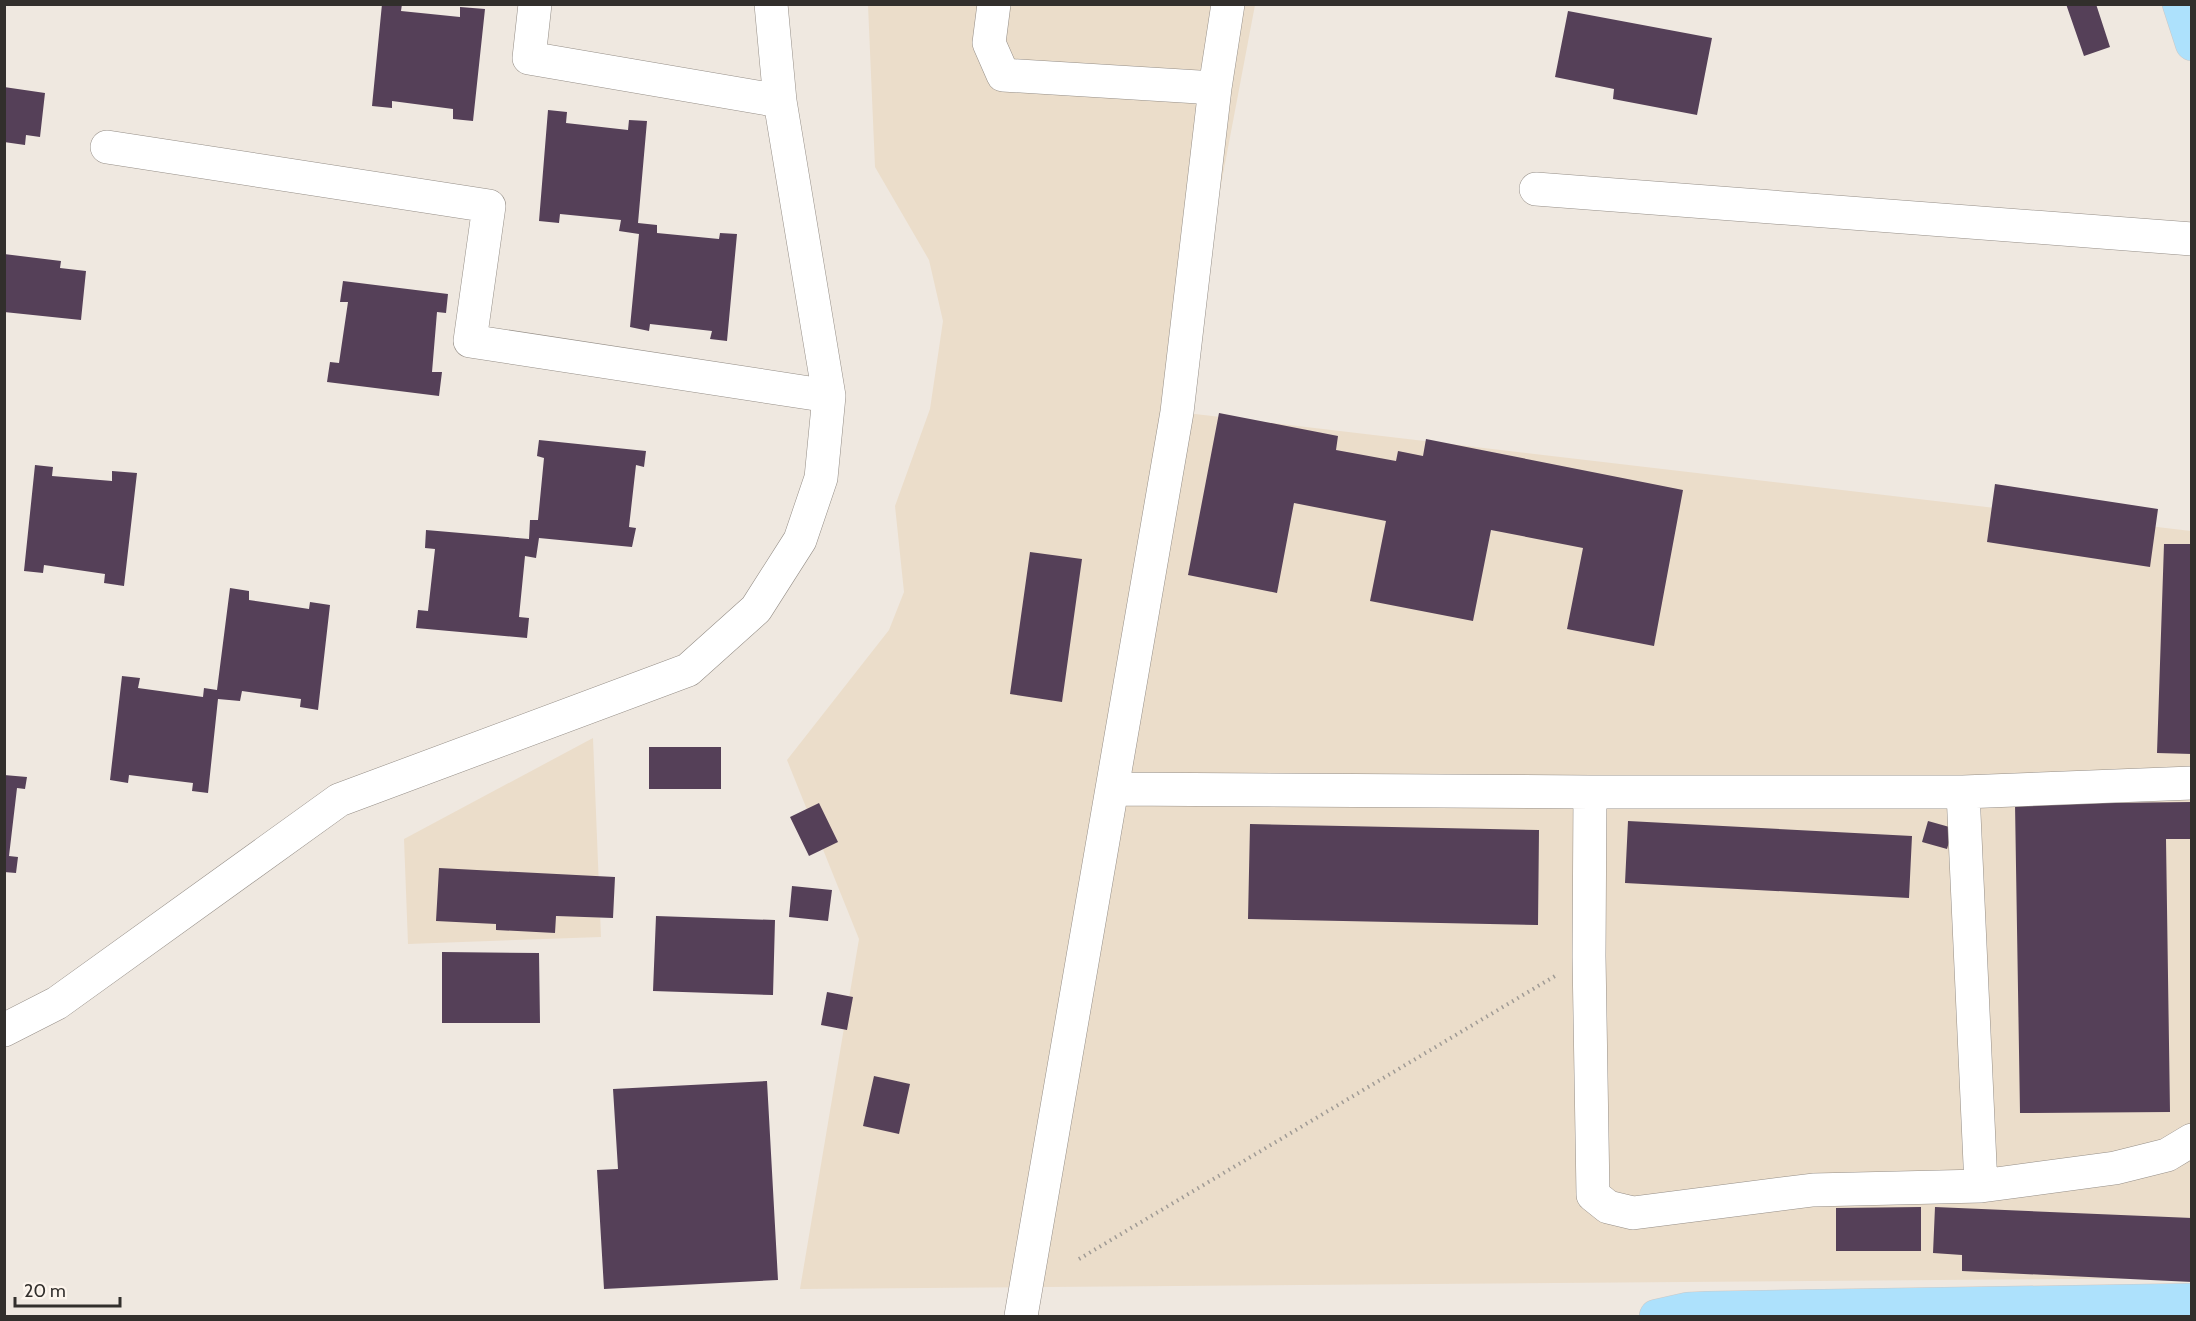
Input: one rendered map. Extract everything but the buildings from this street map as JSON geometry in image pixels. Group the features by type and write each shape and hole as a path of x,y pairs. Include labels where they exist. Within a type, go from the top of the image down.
{"main road":[{"path":"2179,4 2192,44"},
{"path":"1656,1317 1687,1309 1708,1308 2192,1300"}],"street":[{"path":"535,4 529,58 780,100"},
{"path":"4,1030 57,1003 339,800 688,670 756,609 800,540 821,478 830,396 780,100 771,4"},
{"path":"994,4 989,43 1003,75 1215,88"},
{"path":"1021,1317 1177,412 1215,88 1228,4"},
{"path":"107,147 489,206 470,341 830,396"},
{"path":"1536,189 2192,239"},
{"path":"1113,789 1963,792 2192,783"},
{"path":"1590,792 1589,956 1593,1195 1608,1207 1633,1213 1813,1190 1981,1186 2115,1168 2167,1155 2192,1140"},
{"path":"1963,792 1981,1186"}],"path":[{"path":"1079,1259 1589,956"}],"shaded area":[{"path":"868,5 1255,5 1178,412 2191,531 2191,1278 800,1289 859,939 787,760 889,630 904,592 895,506 930,409 943,321 929,260 875,167"},
{"path":"593,738 601,937 408,944 404,839"}]}
